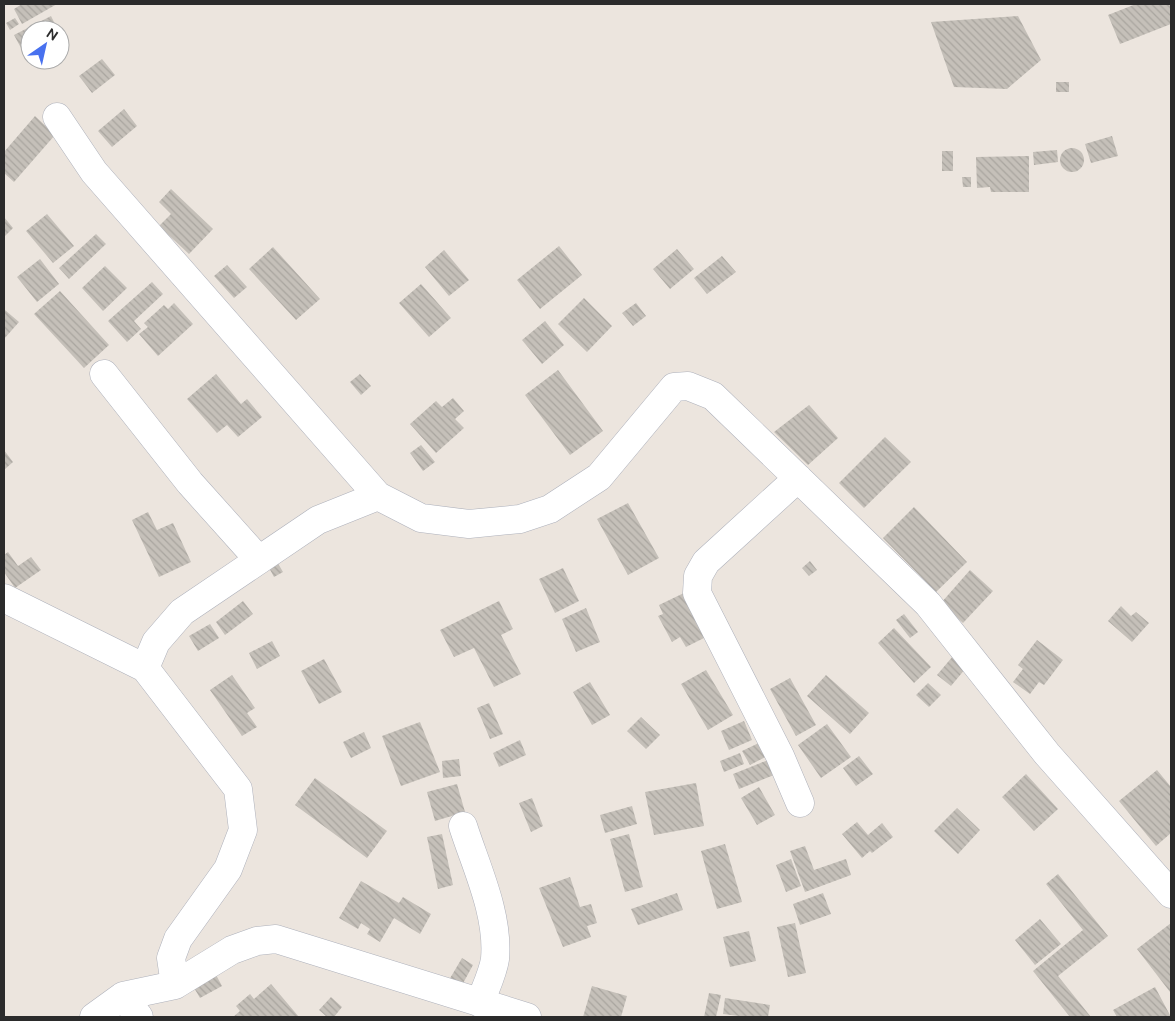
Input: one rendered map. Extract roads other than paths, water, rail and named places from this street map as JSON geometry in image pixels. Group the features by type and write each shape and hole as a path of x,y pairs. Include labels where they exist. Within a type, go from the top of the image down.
{"street":[{"path":"57,117 100,179 378,496 420,518 469,524 520,519 542,512 599,477 674,387 688,386 713,396 928,604 1047,754 1171,894"},
{"path":"104,374 190,483 259,560"},
{"path":"798,478 706,562 698,576 697,593 780,756 800,803"},
{"path":"145,668 156,642 182,612 318,520 378,496"},
{"path":"4,598 145,668 238,790 243,830 228,869 178,939 171,958 175,985"},
{"path":"463,826 489,905 494,932 495,960 480,1003"},
{"path":"94,1017 131,1007 175,985 232,950 257,941 276,939 527,1017"}]}
